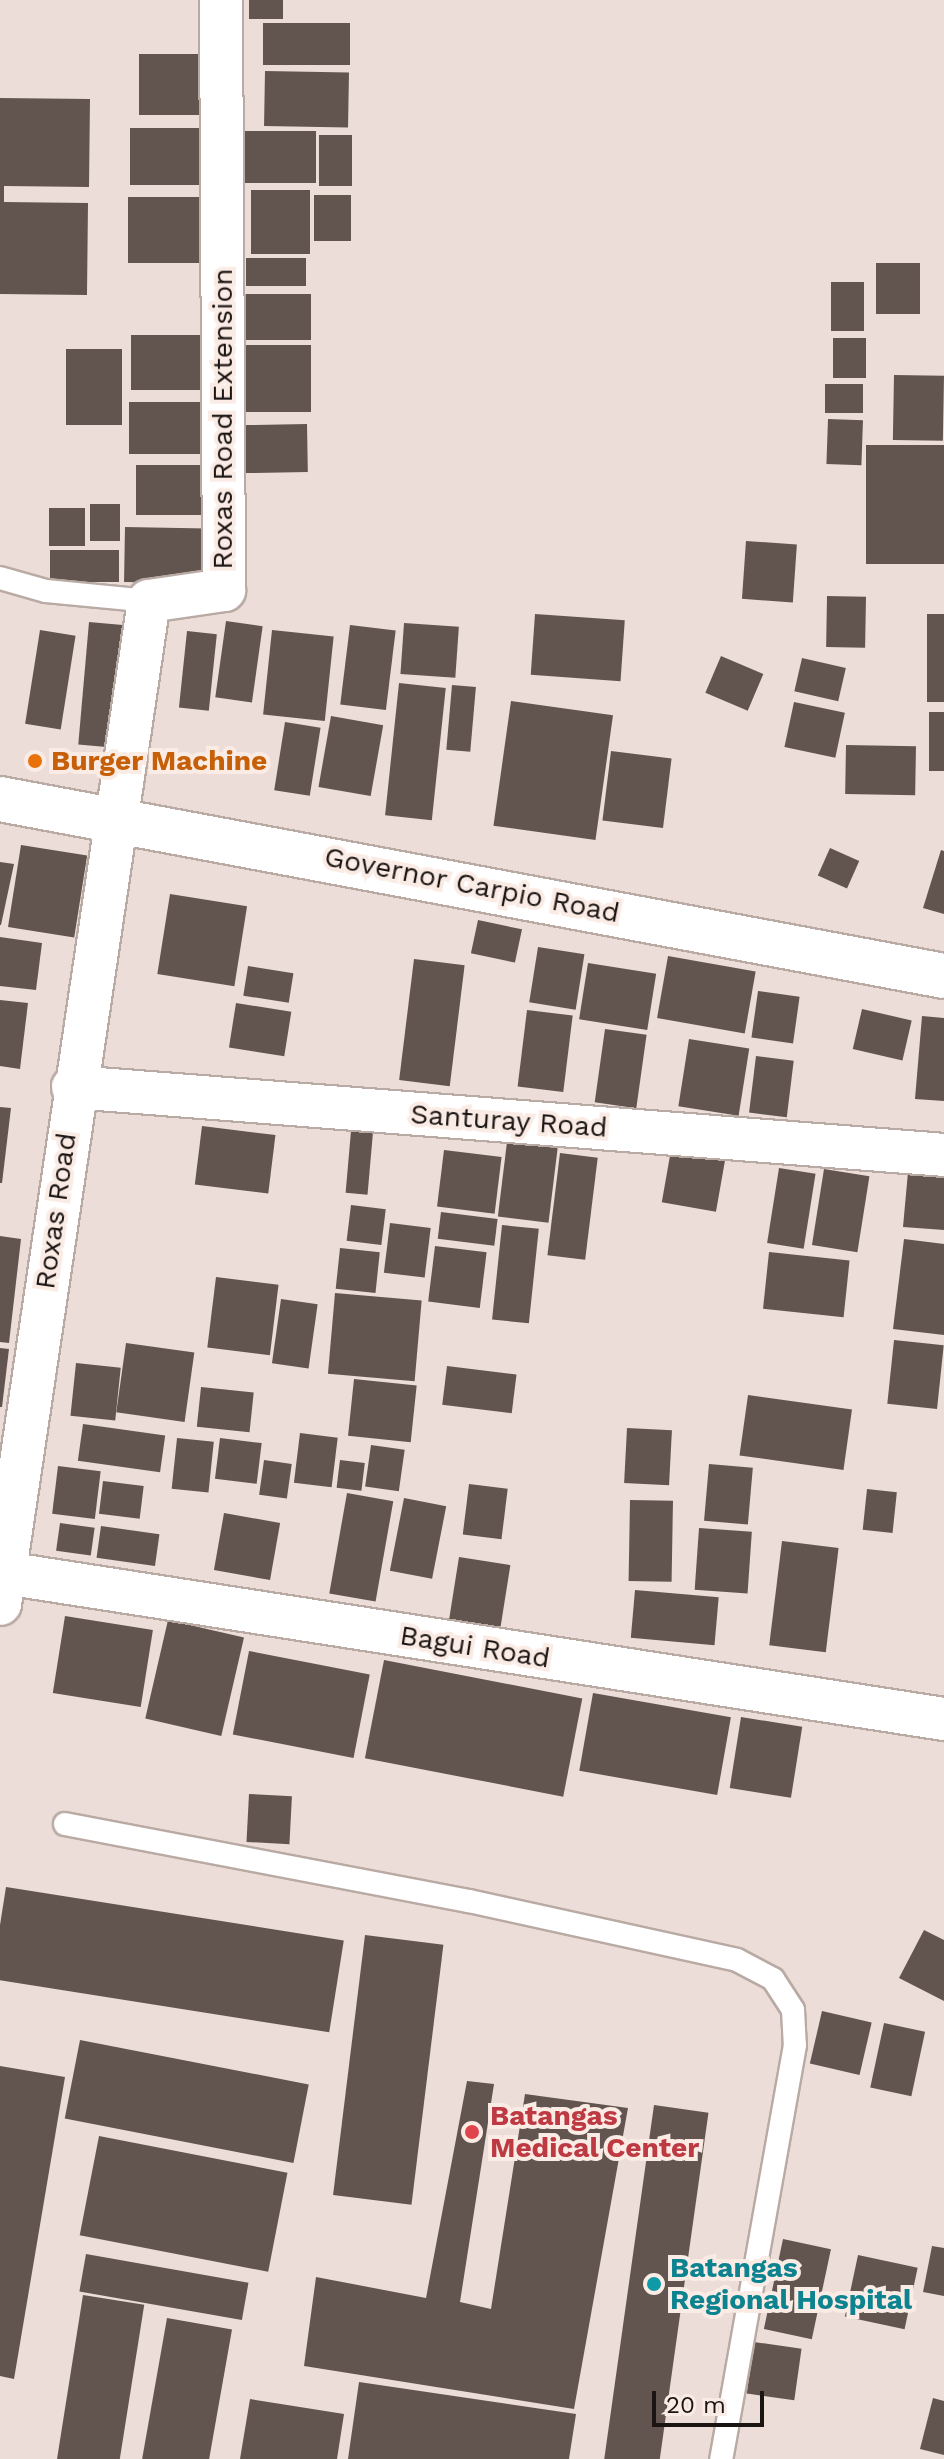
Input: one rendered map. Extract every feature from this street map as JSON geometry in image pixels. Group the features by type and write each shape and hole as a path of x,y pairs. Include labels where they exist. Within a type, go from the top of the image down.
{"main road":[{"name":"Governor Carpio Road","path":"0,799 115,818 944,976"}],"street":[{"name":"Roxas Road Extension","path":"149,601 224,590 221,0"},
{"path":"115,818 149,601"},
{"name":"Roxas Road","path":"2,1588 73,1087 115,818"},
{"name":"Santuray Road","path":"73,1087 944,1155"},
{"name":"Bagui Road","path":"2,1588 944,1719"}],"lane":[{"path":"0,578 46,591 149,601"},
{"path":"65,1824 469,1901 737,1960 773,1979 793,2010 795,2045 721,2459"}],"building":[{"path":"249,0 283,0 283,19 249,19"},
{"path":"263,23 350,23 350,65 263,65"},
{"path":"139,54 212,54 212,115 139,115"},
{"path":"265,71 349,72 348,127 264,126"},
{"path":"0,98 90,99 89,187 4,186 4,202 88,203 87,295 0,294"},
{"path":"130,128 212,128 212,185 130,185"},
{"path":"245,131 316,131 316,183 245,183"},
{"path":"319,135 352,135 352,186 319,186"},
{"path":"251,190 310,190 310,254 251,254"},
{"path":"314,195 351,195 351,241 314,241"},
{"path":"128,197 201,197 201,263 128,263"},
{"path":"246,258 306,258 306,286 246,286"},
{"path":"876,263 920,263 920,314 876,314"},
{"path":"831,282 864,282 864,331 831,331"},
{"path":"245,294 311,294 311,340 245,340"},
{"path":"131,335 204,335 204,390 131,390"},
{"path":"833,338 866,338 866,378 833,378"},
{"path":"245,345 311,345 311,412 245,412"},
{"path":"66,349 122,349 122,425 66,425"},
{"path":"894,375 944,376 943,441 893,440"},
{"path":"825,384 863,384 863,413 825,413"},
{"path":"129,402 209,402 209,454 129,454"},
{"path":"828,419 863,420 861,465 826,464"},
{"path":"307,424 308,472 244,473 243,425"},
{"path":"866,445 944,445 944,564 866,564"},
{"path":"136,465 206,465 206,515 136,515"},
{"path":"90,504 120,504 120,541 90,541"},
{"path":"49,508 85,508 85,546 49,546"},
{"path":"125,527 207,528 206,583 124,582"},
{"path":"746,541 797,545 793,602 742,599"},
{"path":"50,550 119,550 119,582 50,582"},
{"path":"827,596 866,597 865,648 826,647"},
{"path":"535,614 625,620 621,681 531,675"},
{"path":"927,614 944,614 944,702 927,702"},
{"path":"226,621 263,626 252,702 215,697"},
{"path":"89,622 134,626 123,748 78,745"},
{"path":"404,623 459,627 455,678 400,674"},
{"path":"350,625 396,631 386,710 340,704"},
{"path":"40,630 76,636 61,729 25,724"},
{"path":"272,630 334,636 325,721 263,715"},
{"path":"187,631 217,634 209,711 179,708"},
{"path":"721,656 763,674 748,711 705,693"},
{"path":"802,658 846,668 838,701 794,691"},
{"path":"399,683 446,688 432,820 385,815"},
{"path":"452,685 476,687 470,752 446,750"},
{"path":"511,701 613,715 595,840 493,826"},
{"path":"794,702 845,713 835,758 784,747"},
{"path":"929,712 944,712 944,771 929,771"},
{"path":"331,716 383,725 371,796 318,787"},
{"path":"285,722 321,728 310,796 274,790"},
{"path":"846,745 916,746 915,795 845,794"},
{"path":"611,751 672,758 663,828 602,820"},
{"path":"21,845 87,855 74,937 8,927"},
{"path":"830,848 859,861 847,888 818,875"},
{"path":"941,850 944,851 944,914 923,908"},
{"path":"0,862 14,864 1,925 0,925"},
{"path":"170,894 247,906 234,986 157,974"},
{"path":"478,920 522,929 515,963 471,953"},
{"path":"0,937 42,943 36,990 0,986"},
{"path":"538,947 584,954 576,1010 529,1002"},
{"path":"668,956 756,971 745,1033 657,1018"},
{"path":"414,959 465,965 450,1086 399,1080"},
{"path":"588,963 656,974 647,1030 579,1019"},
{"path":"248,966 293,973 289,1003 243,996"},
{"path":"758,991 800,997 793,1043 751,1038"},
{"path":"0,1000 28,1003 20,1069 0,1066"},
{"path":"236,1003 291,1012 284,1056 229,1047"},
{"path":"862,1009 912,1020 902,1060 853,1049"},
{"path":"527,1010 573,1016 563,1092 518,1086"},
{"path":"922,1016 944,1018 944,1101 915,1099"},
{"path":"605,1029 647,1035 636,1108 595,1102"},
{"path":"689,1039 749,1049 739,1116 678,1106"},
{"path":"756,1056 794,1061 787,1117 749,1113"},
{"path":"0,1107 11,1108 2,1183 0,1183"},
{"path":"202,1126 275,1135 268,1194 195,1185"},
{"path":"351,1131 373,1133 368,1195 346,1193"},
{"path":"507,1142 558,1148 548,1223 498,1216"},
{"path":"444,1150 502,1157 495,1214 437,1207"},
{"path":"671,1150 725,1160 716,1212 662,1202"},
{"path":"560,1153 598,1158 585,1260 547,1255"},
{"path":"909,1161 944,1164 944,1230 903,1227"},
{"path":"779,1168 816,1174 804,1249 767,1243"},
{"path":"824,1169 869,1176 857,1252 812,1245"},
{"path":"351,1205 386,1209 381,1245 347,1241"},
{"path":"441,1212 498,1219 494,1246 438,1239"},
{"path":"390,1223 431,1228 425,1278 384,1273"},
{"path":"502,1225 539,1229 529,1323 492,1319"},
{"path":"0,1236 21,1239 9,1343 0,1342"},
{"path":"904,1239 944,1244 944,1335 893,1329"},
{"path":"435,1246 487,1252 480,1308 428,1302"},
{"path":"340,1248 380,1252 375,1293 336,1289"},
{"path":"769,1252 850,1260 844,1317 763,1309"},
{"path":"216,1277 279,1285 270,1355 207,1347"},
{"path":"335,1293 422,1301 415,1381 328,1374"},
{"path":"281,1299 318,1304 309,1369 272,1363"},
{"path":"894,1340 944,1345 937,1409 887,1404"},
{"path":"126,1343 194,1353 185,1422 116,1412"},
{"path":"0,1348 9,1349 2,1407 0,1407"},
{"path":"76,1363 121,1368 115,1420 70,1416"},
{"path":"447,1366 516,1375 512,1413 442,1405"},
{"path":"354,1379 417,1386 411,1442 348,1436"},
{"path":"201,1387 254,1393 250,1432 197,1427"},
{"path":"748,1395 852,1410 843,1470 740,1455"},
{"path":"83,1424 165,1436 160,1472 78,1461"},
{"path":"627,1428 672,1430 669,1485 624,1483"},
{"path":"300,1433 338,1438 332,1487 294,1483"},
{"path":"177,1438 214,1442 208,1493 172,1489"},
{"path":"220,1438 262,1443 257,1484 215,1479"},
{"path":"371,1445 405,1450 399,1491 365,1487"},
{"path":"264,1460 292,1464 287,1499 259,1495"},
{"path":"340,1460 365,1463 361,1491 337,1488"},
{"path":"709,1464 753,1468 748,1525 704,1521"},
{"path":"58,1466 101,1471 95,1519 52,1514"},
{"path":"103,1481 144,1486 140,1519 99,1514"},
{"path":"469,1484 508,1489 501,1539 463,1535"},
{"path":"867,1489 897,1492 893,1533 863,1530"},
{"path":"347,1493 393,1501 376,1602 329,1593"},
{"path":"404,1498 446,1506 432,1579 390,1571"},
{"path":"630,1500 673,1501 672,1582 629,1581"},
{"path":"224,1513 280,1523 270,1580 214,1570"},
{"path":"60,1523 95,1528 91,1556 56,1551"},
{"path":"101,1526 159,1534 155,1566 97,1558"},
{"path":"699,1528 752,1532 748,1594 695,1590"},
{"path":"782,1541 839,1548 826,1652 769,1645"},
{"path":"459,1557 510,1565 500,1629 449,1621"},
{"path":"635,1590 719,1597 714,1645 631,1638"},
{"path":"65,1616 153,1630 141,1707 53,1693"},
{"path":"168,1620 244,1638 221,1736 145,1718"},
{"path":"249,1651 370,1674 354,1758 233,1734"},
{"path":"384,1660 582,1699 563,1797 365,1758"},
{"path":"593,1693 731,1717 717,1795 579,1771"},
{"path":"741,1717 802,1727 791,1798 730,1788"},
{"path":"249,1794 292,1796 289,1844 246,1842"},
{"path":"6,1887 344,1941 329,2032 0,1980 0,1925"},
{"path":"924,1930 944,1940 944,2001 899,1978"},
{"path":"365,1935 443,1945 411,2205 333,2195"},
{"path":"822,2011 872,2022 860,2075 810,2064"},
{"path":"884,2023 925,2032 911,2096 870,2088"},
{"path":"80,2040 309,2084 293,2163 65,2119"},
{"path":"0,2066 65,2077 14,2379 0,2376"},
{"path":"467,2081 494,2084 460,2302 491,2309 525,2094 628,2108 574,2409 304,2366 316,2277 426,2298"},
{"name":"Batangas Regional Hospital","path":"654,2105 708,2113 660,2459 604,2459"},
{"path":"99,2136 287,2173 268,2272 80,2235"},
{"path":"783,2239 831,2249 812,2339 764,2329"},
{"path":"932,2246 944,2248 944,2296 923,2292"},
{"path":"86,2254 248,2283 242,2320 79,2291"},
{"path":"858,2255 918,2268 905,2329 845,2317"},
{"path":"83,2295 144,2305 120,2459 57,2459"},
{"path":"167,2318 232,2329 209,2459 142,2459"},
{"path":"754,2342 802,2349 794,2400 747,2393"},
{"path":"359,2382 576,2414 569,2459 348,2459"},
{"path":"933,2398 944,2401 944,2455 920,2449"},
{"path":"250,2399 344,2414 337,2459 240,2459"}],"place":[{"name":"Burger Machine","path":"35,761"},
{"name":"Batangas Medical Center","path":"472,2132"},
{"name":"Batangas Regional Hospital","path":"654,2284"}]}
